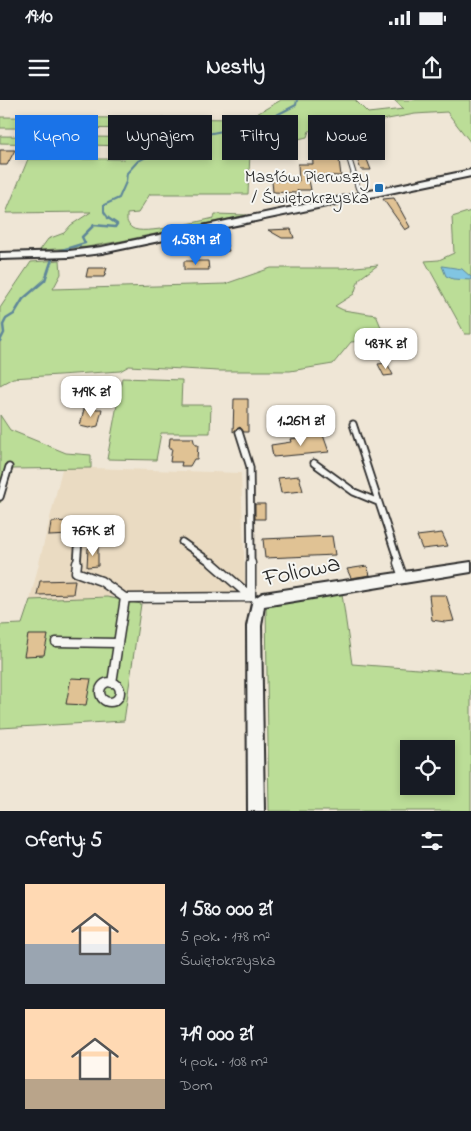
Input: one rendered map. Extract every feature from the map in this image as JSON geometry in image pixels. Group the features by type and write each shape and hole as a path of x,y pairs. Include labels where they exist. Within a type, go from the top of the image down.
{"street":[{"path":"0,256 64,254 111,248 471,173"},
{"name":"Foliowa","path":"256,811 255,600 471,567"}],"lane":[{"path":"350,160 358,188 366,195"},
{"path":"352,424 404,578"},
{"path":"239,432 250,467 255,600"},
{"path":"314,463 354,492 378,502"},
{"path":"0,497 9,467"},
{"path":"79,538 76,572 101,581 126,598 255,600"},
{"path":"182,542 213,564 255,600"},
{"path":"112,683 117,643 126,598"},
{"path":"56,642 117,643"}],"shaded area":[{"path":"91,468 241,473 245,582 240,593 128,594 107,597 30,600 62,469"}],"green space":[{"path":"281,100 355,100 368,113 404,109 394,100 471,100 471,143 447,112 415,114 385,120 385,115 308,115 307,137 298,139 298,115 255,115"},
{"path":"0,117 15,117 15,128 0,128"},
{"path":"98,118 108,118 108,129 98,128"},
{"path":"212,119 222,119 222,160 250,160 248,194 150,194 138,213 127,214 127,221 132,228 147,230 214,218 215,214 247,215 87,247 40,250 48,239 64,233 71,225 91,212 6,213 28,160 212,160"},
{"path":"0,136 15,136 15,143 0,143"},
{"path":"98,137 108,137 108,145 98,145"},
{"path":"471,211 471,334 465,334 425,261 439,260 454,253 452,217"},
{"path":"60,260 61,274 53,289 225,284 271,268 344,268 378,265 359,279 354,294 335,306 343,310 376,315 386,339 351,342 333,364 290,371 218,371 129,366 120,371 13,378 0,385 0,308 31,262"},
{"path":"122,378 182,380 181,405 211,405 210,433 161,433 156,460 107,459"},
{"path":"0,415 10,430 66,453 91,455 91,468 13,469 0,503"},
{"path":"342,594 352,664 471,673 471,811 269,811 266,606 271,602"},
{"path":"107,597 141,604 124,721 0,728 0,625 22,624 30,600"}],"water":[{"path":"442,266 462,269 471,277 471,280 453,279 446,276"}],"building":[{"path":"0,150 15,150 7,165 0,165"},
{"path":"313,160 339,160 341,176 308,175 311,190 297,190 298,193 273,192 272,181 299,181 298,164 313,164"},
{"path":"357,160 367,160 371,170 361,170"},
{"path":"394,198 410,227 405,230 383,199"},
{"path":"291,229 294,238 282,238 268,230"},
{"path":"226,243 229,251 216,253 213,244"},
{"path":"184,261 208,261 209,270 184,270"},
{"path":"88,268 107,268 104,277 86,277"},
{"path":"387,363 393,375 384,376 378,364"},
{"path":"234,399 248,399 248,432 244,432 240,427 233,432"},
{"path":"84,409 102,409 98,426 89,428 80,426"},
{"path":"323,435 329,452 273,457 271,445 291,442 290,439"},
{"path":"170,438 193,438 195,445 198,445 197,459 194,459 190,466 181,466 182,462 170,462 172,448 169,448"},
{"path":"299,476 303,491 281,493 278,478"},
{"path":"255,504 265,504 265,519 255,519"},
{"path":"72,521 71,526 93,525 92,534 49,536 51,522"},
{"path":"442,533 448,546 422,549 417,536"},
{"path":"332,536 335,555 265,558 263,539"},
{"path":"98,547 98,566 87,567 88,548"},
{"path":"367,566 370,575 351,578 347,569"},
{"path":"75,580 73,594 37,595 40,581"},
{"path":"429,595 446,595 454,621 432,620"},
{"path":"28,635 48,635 44,655 24,656"},
{"path":"71,678 91,679 86,705 66,704"}],"waterway":[{"path":"109,218 104,212 104,205 119,198 126,182 127,173 138,161 154,153 171,149 180,141 202,138 207,134 238,128 252,129 266,124 267,120 296,105 297,100"},
{"path":"0,341 4,333 3,325 6,319 14,314 23,299 45,280 52,259 59,251 85,243 82,237 94,225 115,227 117,224 109,218"}],"place":[{"name":"Masłów Pierwszy / Świętokrzyska","path":"379,188"}]}
